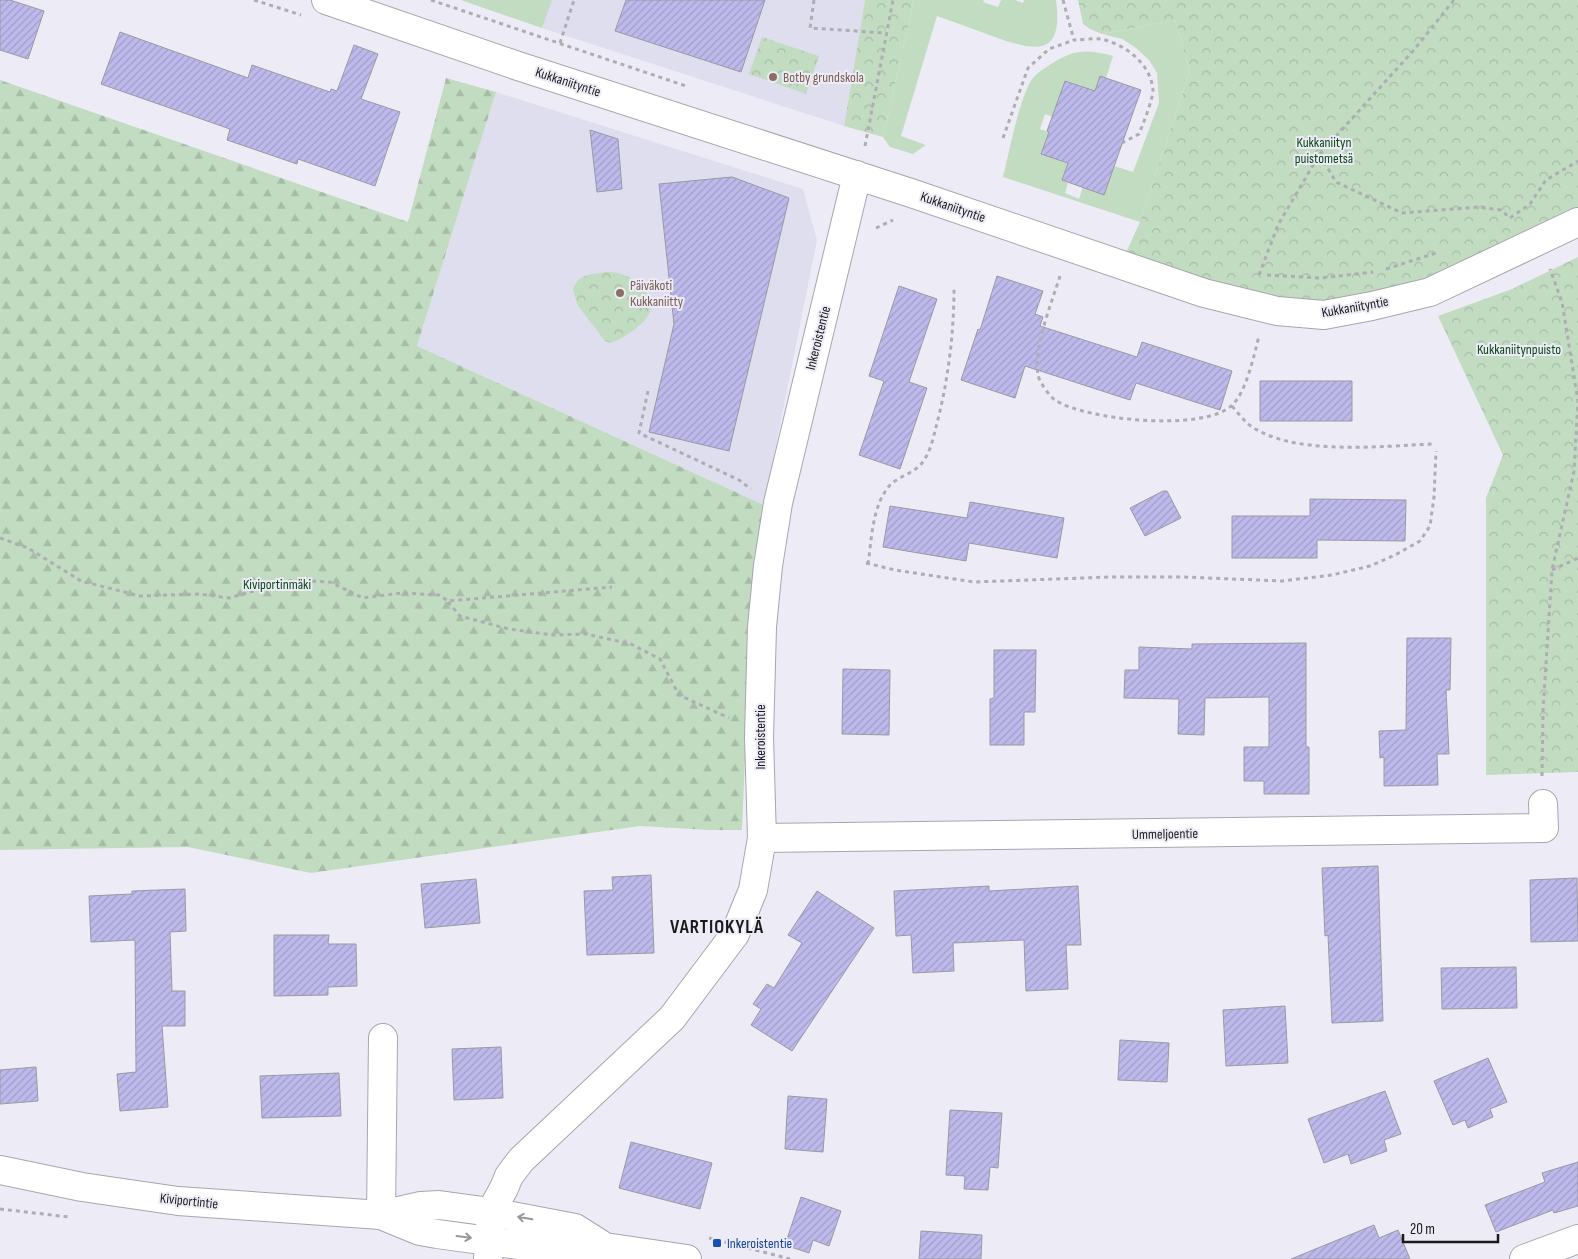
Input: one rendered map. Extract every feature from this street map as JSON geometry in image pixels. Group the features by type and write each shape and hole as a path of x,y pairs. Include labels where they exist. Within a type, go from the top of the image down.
{"street":[{"name":"Kukkaniityntie","path":"326,0 546,75 857,174 1204,293 1277,310 1324,315 1430,292 1578,222"},
{"name":"Inkeroistentie","path":"491,1212 509,1176 521,1160 672,1018 735,934 750,899 762,838 760,737 762,627 768,566 778,504 857,174"},
{"name":"Ummeljoentie","path":"762,838 1544,828 1542,804"},
{"path":"381,1215 383,1038"},
{"name":"Kiviportintie","path":"0,1170 82,1187 178,1201 381,1215 421,1206 439,1205 491,1212 575,1228 605,1247"},
{"path":"489,1250 491,1212"},
{"name":"Kiviportintie","path":"381,1215 420,1231 489,1250 571,1252 605,1247 687,1259"},
{"path":"1524,1259 1578,1238"}],"path":[{"path":"431,0 689,87"},
{"path":"560,43 574,0"},
{"path":"814,0 810,28 886,34"},
{"path":"873,150 864,147 893,0"},
{"path":"1063,0 1074,40"},
{"path":"1259,275 1278,225 1319,155 1413,51 1454,0"},
{"path":"1003,138 1028,68 1048,49 1074,40 1101,39 1125,48 1143,64 1150,77 1153,92 1139,134 1122,143"},
{"path":"1319,155 1336,182 1402,213 1479,207 1501,210 1510,218 1516,218"},
{"path":"1501,222 1530,204 1546,180 1578,161"},
{"path":"869,233 898,217"},
{"path":"1250,274 1322,278 1378,272 1442,251"},
{"path":"1542,804 1543,711 1552,570 1574,471 1578,401 1562,302 1549,266"},
{"path":"1060,275 1037,358 1038,377 1054,399 1075,409 1118,417 1162,422 1210,417 1232,406 1246,383 1261,329"},
{"path":"954,288 954,315 949,362 942,406 930,448 922,464 892,483 878,506 867,564 974,582 1110,577 1282,580 1332,575 1370,566 1396,555 1420,541 1430,526 1434,497 1436,451"},
{"path":"648,391 639,433 739,480 752,490"},
{"path":"1232,406 1248,424 1286,441 1314,446 1364,447 1432,444"},
{"path":"1574,471 1578,472"},
{"path":"0,538 28,548 81,582 140,596 199,594 229,598 292,580 330,582 363,598 402,593 439,596 448,601 460,616 508,629 553,635 586,634 631,644 660,659 679,695 725,716 760,737"},
{"path":"1552,570 1578,558"},
{"path":"448,601 612,587"}],"shaded area":[{"name":"Botby grundskola","path":"461,0 865,0 844,126"},
{"name":"Päiväkoti Kukkaniitty","path":"496,92 803,189 817,240 764,505 417,346"}],"green space":[{"path":"461,0 552,0 542,28"},
{"path":"865,0 914,0 883,137 844,126"},
{"path":"914,0 984,0 983,2 998,7 1001,0 1015,0 1023,3 1024,0 1056,0 1057,19 1055,33 1050,41 1043,46 1033,47 1007,41 937,16 901,136 926,145 913,154 890,147 883,137"},
{"name":"Kukkaniityn puistometsä","path":"1078,0 1578,0 1578,208 1426,283 1321,303 1273,302 1124,257 1140,222 1190,71 1175,20 1102,34 1083,24"},
{"path":"1175,20 1190,71 1140,222 1003,177 1019,110 1028,86 1033,78 1042,70 1059,59 1081,52 1096,52 1113,56 1106,78 1100,76 1095,91 1065,81 1053,117 1045,114 1040,129 1049,132 1042,153 1068,163 1062,180 1068,183 1065,193 1079,199 1083,187 1114,166 1133,172 1159,103 1157,73 1149,60 1136,48 1122,39 1102,34"},
{"path":"762,37 819,56 806,94 749,74"},
{"name":"Kiviportinmäki","path":"446,78 496,92 417,346 764,505 750,642 742,830 640,826 311,873 188,847 0,850 0,80 408,222"},
{"name":"Kukkaniitynpuisto","path":"1578,257 1578,772 1486,775 1486,498 1503,455 1438,316 1512,289"},
{"path":"606,272 624,275 636,282 650,299 651,305 648,317 639,326 611,343 605,341 578,306 573,290 582,278 590,274"}],"building":[{"path":"0,0 10,0 44,11 28,59 0,50"},
{"path":"626,0 765,0 741,72 615,31"},
{"path":"120,32 248,78 252,65 330,92 331,89 337,91 354,45 378,54 361,99 400,112 375,186 298,159 297,164 227,140 230,129 101,84"},
{"path":"1100,76 1141,90 1104,195 1062,180 1068,163 1041,154 1065,81 1095,91"},
{"path":"590,130 618,139 622,189 597,192"},
{"path":"732,177 789,198 729,451 649,432 674,324 659,184"},
{"path":"997,276 1043,291 1035,314 1043,317 1040,326 1137,357 1142,342 1232,371 1220,410 1136,383 1130,400 1025,366 1015,398 961,380 978,329 980,330"},
{"path":"899,286 937,299 909,382 927,388 900,469 859,455 884,381 869,376"},
{"path":"1260,381 1352,381 1352,421 1260,421"},
{"path":"1163,491 1167,491 1181,518 1145,536 1130,508"},
{"path":"1310,499 1406,500 1405,541 1317,540 1317,558 1232,558 1232,516 1310,516"},
{"path":"970,502 1064,518 1057,558 969,543 966,561 883,547 890,506 967,518"},
{"path":"1407,638 1451,638 1450,690 1446,690 1449,754 1437,754 1438,785 1384,786 1384,757 1380,758 1379,731 1406,730"},
{"path":"1306,643 1306,747 1309,747 1309,794 1264,794 1264,781 1244,781 1244,747 1269,747 1269,697 1205,698 1204,735 1178,734 1179,699 1124,698 1125,670 1139,670 1139,647 1192,649 1192,644"},
{"path":"994,650 1036,650 1035,712 1024,712 1024,745 990,745 990,699 994,698"},
{"path":"843,669 890,670 889,735 842,734"},
{"path":"1378,866 1383,1021 1332,1023 1328,935 1325,936 1322,868"},
{"path":"651,875 654,953 587,955 584,891 613,890 612,877"},
{"path":"1577,878 1578,941 1531,942 1530,880"},
{"path":"476,879 480,923 425,928 421,884"},
{"path":"989,886 989,891 1078,886 1081,945 1066,945 1068,989 1026,991 1024,940 953,943 954,971 913,973 911,935 896,936 894,891"},
{"path":"185,889 186,931 170,932 172,991 185,991 185,1026 162,1026 168,1107 120,1111 117,1074 136,1072 135,940 91,942 89,896 132,894 132,891"},
{"path":"817,891 874,928 792,1051 751,1025 761,1009 753,1004 767,984 774,988 802,943 788,935"},
{"path":"274,935 329,935 328,944 356,944 357,986 328,987 328,995 274,996"},
{"path":"1516,967 1517,1008 1442,1009 1441,968"},
{"path":"1285,1006 1288,1063 1226,1066 1223,1010"},
{"path":"1120,1040 1169,1043 1167,1082 1118,1080"},
{"path":"501,1047 503,1098 454,1100 452,1049"},
{"path":"1488,1058 1507,1102 1490,1109 1493,1117 1468,1128 1465,1120 1453,1125 1434,1081"},
{"path":"36,1067 38,1101 0,1104 0,1070"},
{"path":"339,1073 341,1116 262,1118 260,1076"},
{"path":"1385,1091 1401,1134 1384,1140 1387,1151 1351,1164 1348,1154 1324,1163 1308,1119"},
{"path":"788,1096 827,1099 823,1152 785,1149"},
{"path":"950,1110 1002,1113 998,1168 990,1167 988,1190 964,1189 965,1176 946,1175"},
{"path":"631,1142 712,1163 700,1209 619,1188"},
{"path":"1578,1162 1578,1206 1554,1213 1553,1210 1496,1232 1485,1205 1545,1182 1542,1173"},
{"path":"801,1197 841,1211 829,1246 813,1240 809,1253 785,1245"},
{"path":"1374,1225 1379,1238 1398,1230 1410,1259 1291,1259"},
{"path":"921,1231 982,1235 981,1259 919,1259"}],"place":[{"name":"Botby grundskola","path":"773,77"},
{"name":"Päiväkoti Kukkaniitty","path":"620,293"},
{"name":"Inkeroistentie","path":"717,1243"}],"district":[{"name":"VARTIOKYLÄ","path":"717,927"}]}
